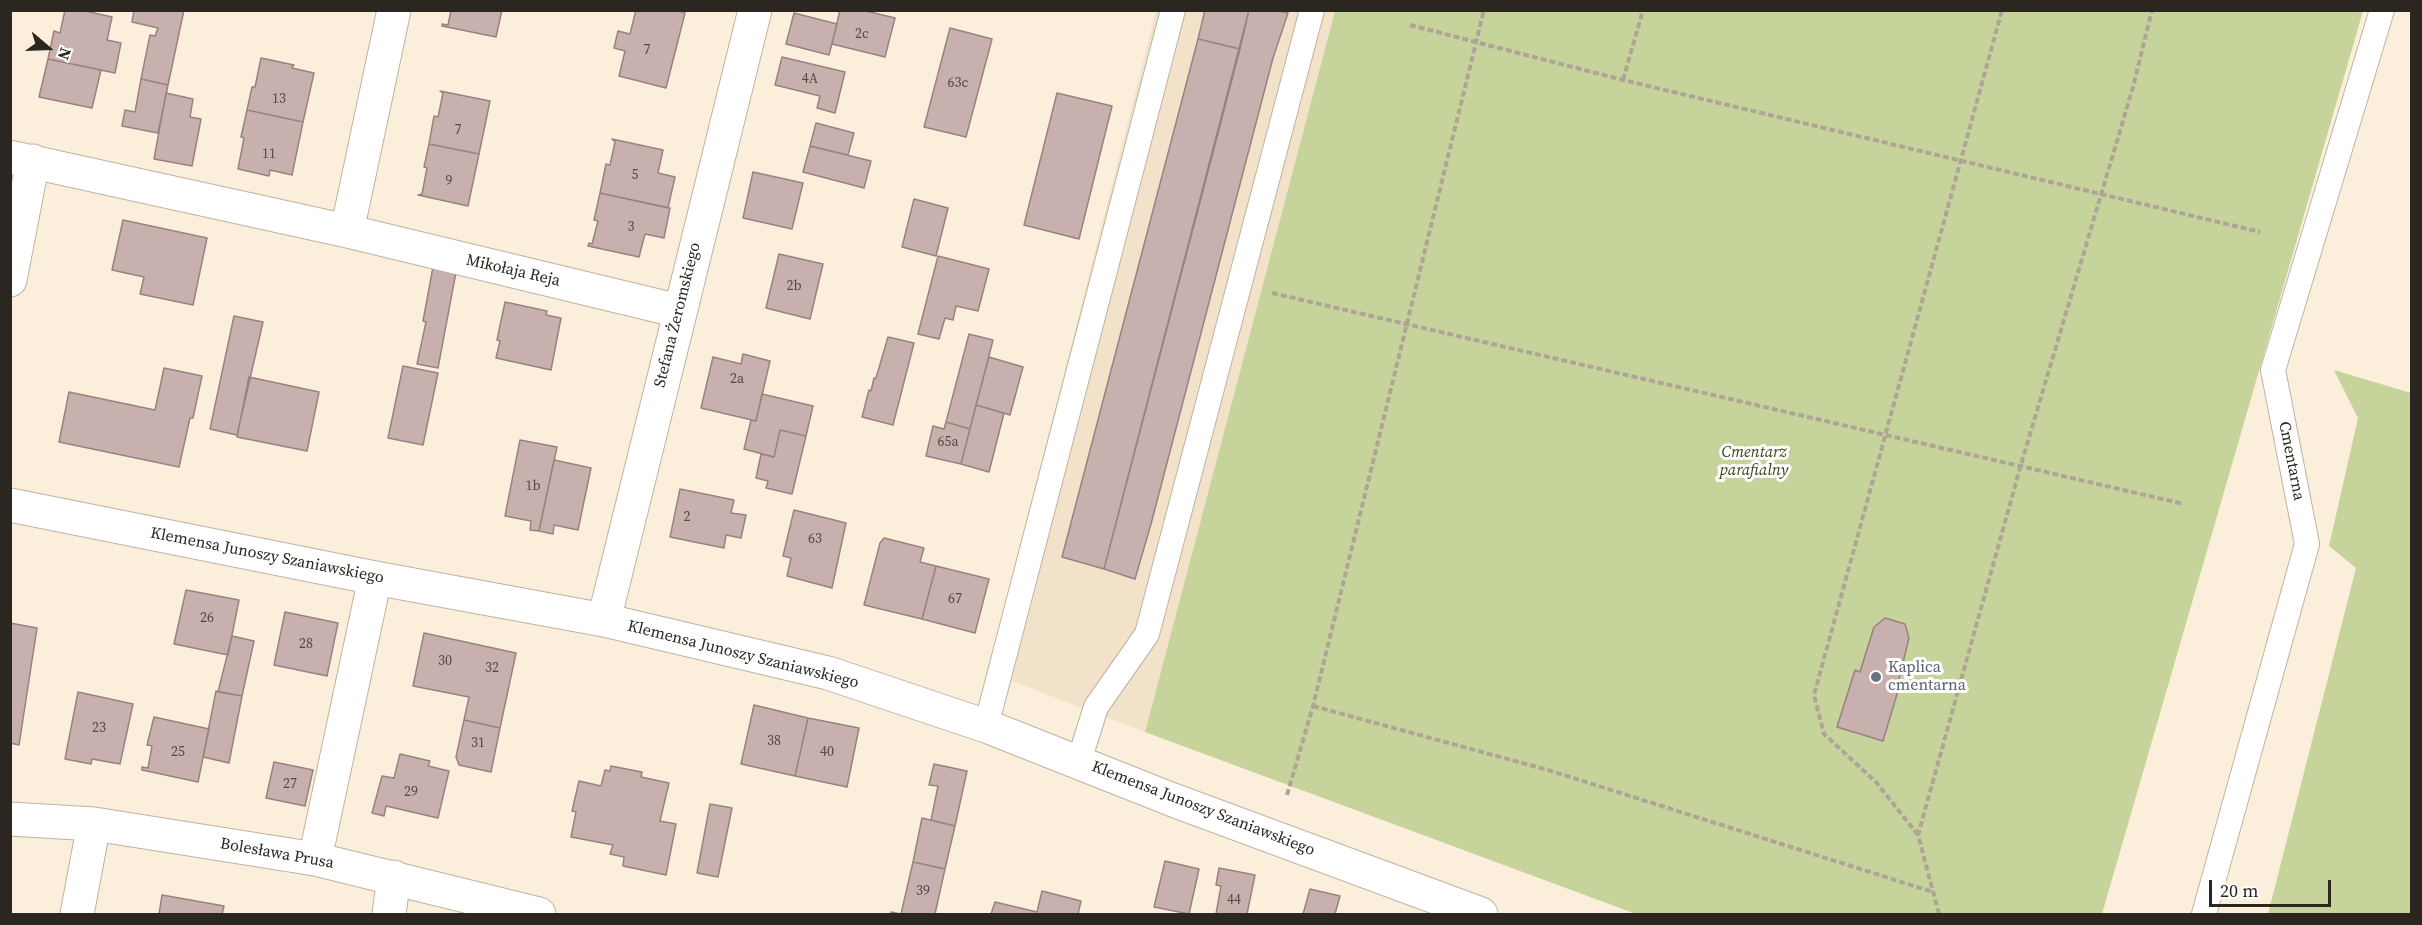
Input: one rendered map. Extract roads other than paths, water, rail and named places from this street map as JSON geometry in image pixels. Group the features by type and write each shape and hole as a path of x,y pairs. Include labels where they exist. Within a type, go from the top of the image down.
{"street":[{"path":"347,231 394,10"},
{"name":"Stefana Żeromskiego","path":"604,620 755,10"},
{"name":"Mikołaja Reja","path":"10,280 22,159 347,231 679,310"},
{"name":"Klemensa Junoszy Szaniawskiego","path":"10,505 375,578 604,620 828,673 986,726 1173,800 1481,915"},
{"path":"315,859 375,578"},
{"name":"Bolesława Prusa","path":"10,819 94,824 315,859 539,915"},
{"path":"77,915 94,824"},
{"path":"389,915 394,877"}],"lane":[{"path":"986,726 1173,10"},
{"path":"1079,761 1096,707 1147,634 1312,10"},
{"name":"Cmentarna","path":"2204,915 2307,544 2273,370 2382,10"}],"place":[{"name":"Kaplica cmentarna","path":"1876,677"}],"park label":[{"name":"Cmentarz parafialny","path":"1754,462"}]}
